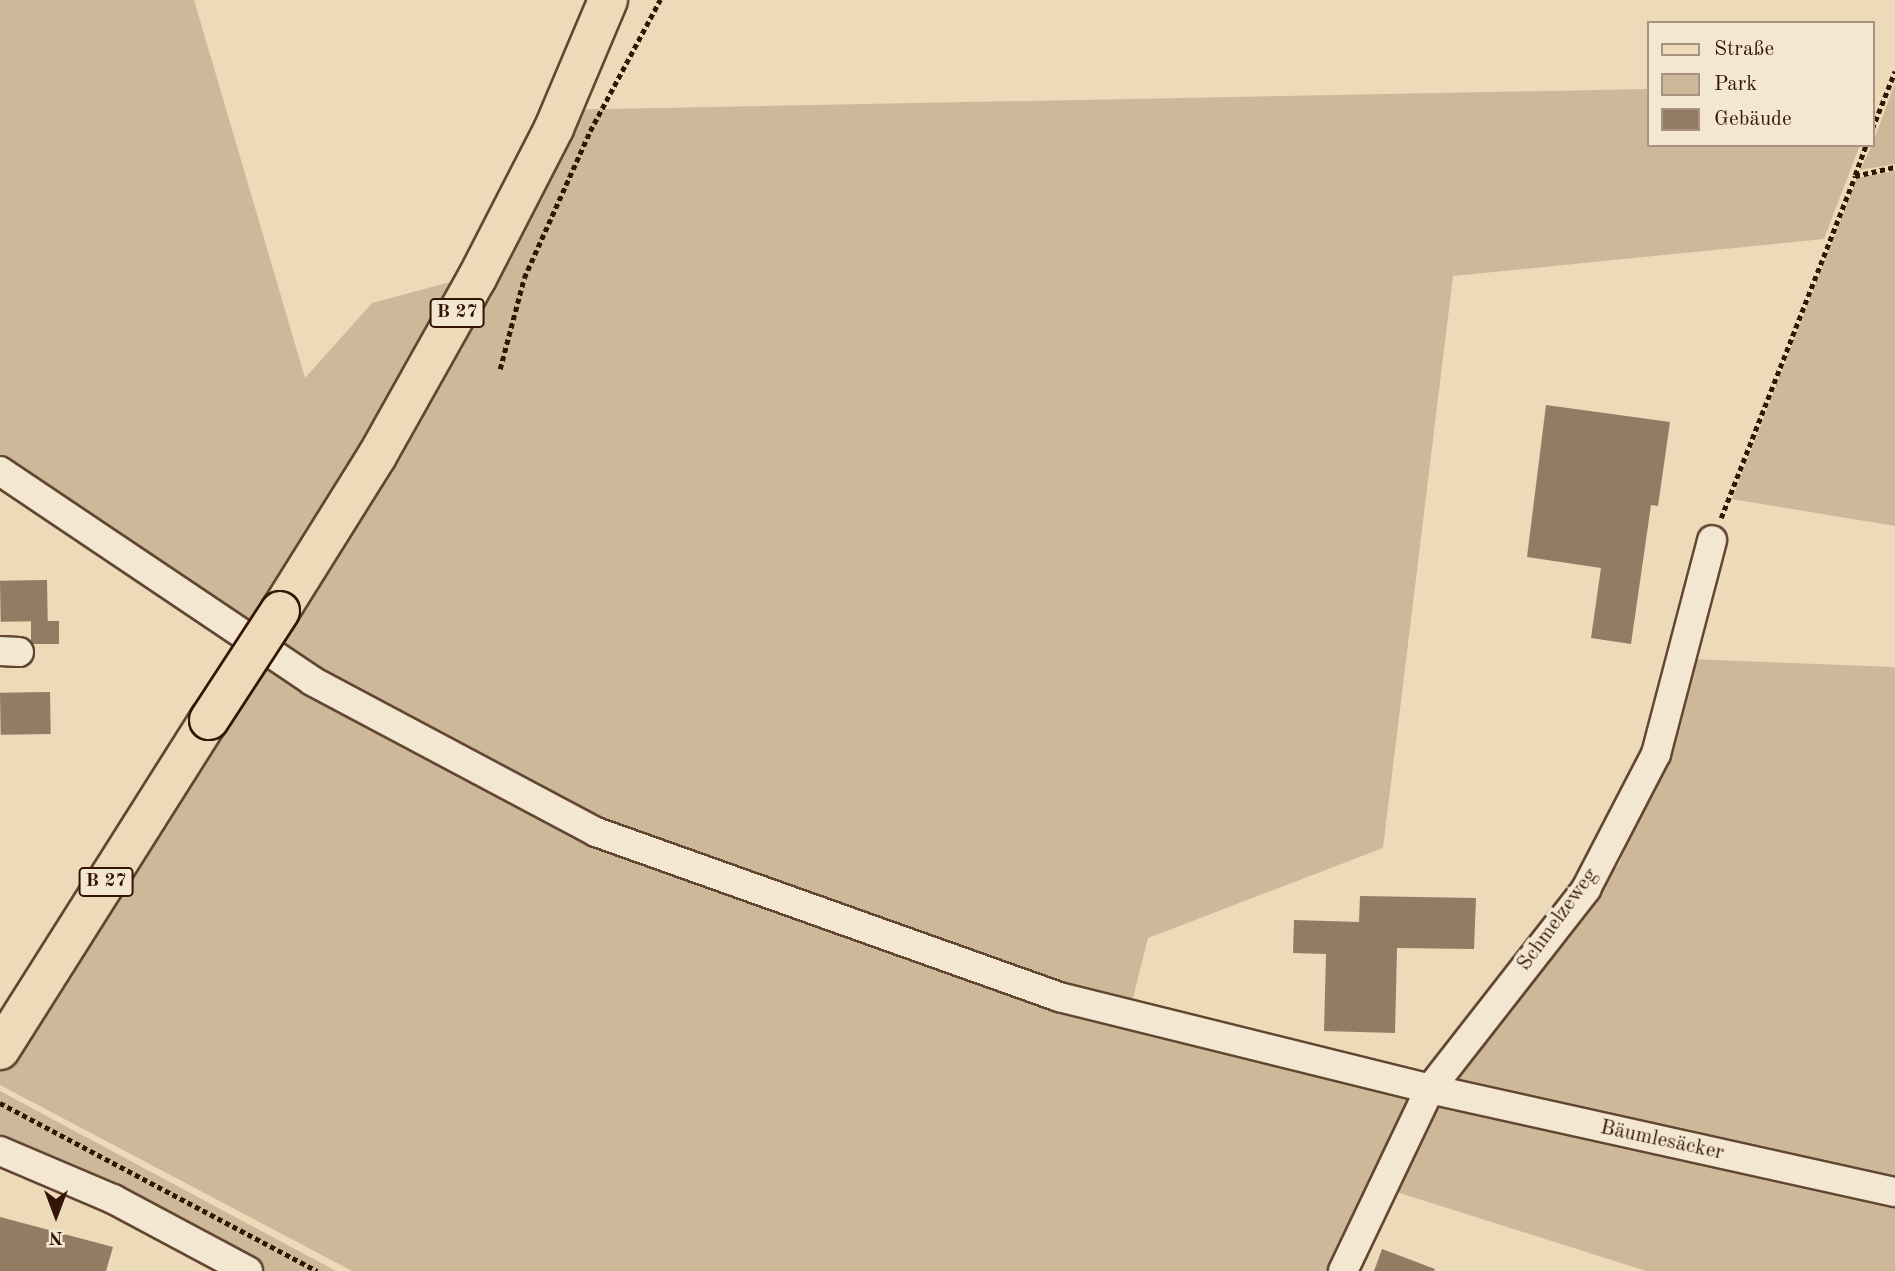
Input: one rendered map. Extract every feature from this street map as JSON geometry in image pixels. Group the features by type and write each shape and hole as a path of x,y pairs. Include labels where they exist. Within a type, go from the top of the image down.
{"main road":[{"name":"B 27","path":"2,1047 377,456 477,278 554,128 608,0"}],"street":[{"name":"Bäumlesäcker","path":"0,471 312,681 596,832 1059,997 1430,1089 1895,1192"},
{"name":"Schmelzeweg","path":"1343,1271 1430,1089 1586,889 1656,754 1712,540"},
{"path":"0,1151 113,1199 231,1267"}],"path":[{"path":"500,369 524,278 590,131 660,0"},
{"path":"1874,124 1895,71"},
{"path":"1712,540 1865,147"},
{"path":"1855,176 1895,167"},
{"path":"0,1103 317,1271"}],"green space":[{"path":"0,0 194,0 305,378 372,303 469,277 248,635 0,464"},
{"path":"1895,83 1895,164 1860,170 1871,147 1874,147 1874,140"},
{"path":"1646,89 1646,147 1859,147 1824,239 1453,276 1383,848 1148,938 1130,1010 598,829 255,639 555,110"},
{"path":"1895,171 1895,526 1732,499 1857,178"},
{"path":"250,643 593,834 1058,999 1426,1091 1340,1271 352,1271 0,1085 0,1049"},
{"path":"1688,659 1895,667 1895,1185 1439,1087 1619,864 1661,759"},
{"path":"0,1091 336,1271 262,1271 0,1141"},
{"path":"1432,1093 1895,1197 1895,1271 1646,1271 1387,1189"}],"building":[{"path":"1546,405 1670,422 1658,506 1651,505 1631,644 1591,638 1601,568 1527,557"},
{"path":"47,580 48,621 1,622 0,581"},
{"path":"31,621 59,621 59,644 31,644"},
{"path":"50,692 51,734 1,735 0,693"},
{"path":"1360,896 1476,898 1474,949 1397,948 1395,1033 1324,1031 1326,954 1293,953 1294,920 1359,922"},
{"path":"0,1217 113,1247 106,1271 0,1271"},
{"path":"1382,1249 1435,1269 1374,1271"}]}
